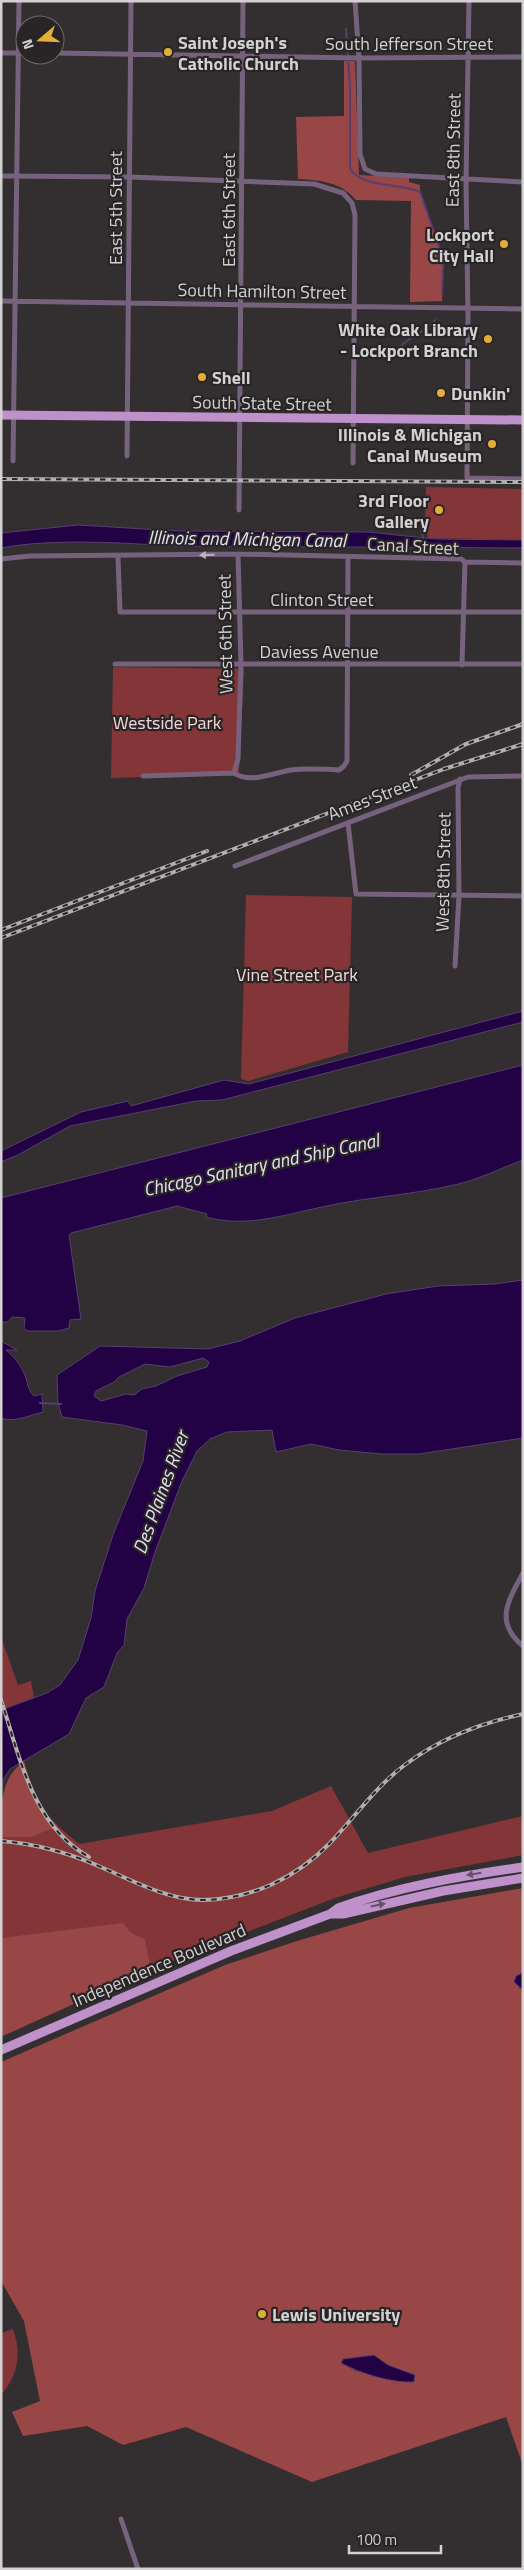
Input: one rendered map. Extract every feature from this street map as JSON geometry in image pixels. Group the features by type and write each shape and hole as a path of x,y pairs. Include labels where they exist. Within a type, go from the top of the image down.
{"main road":[{"name":"South State Street","path":"1,415 240,419 523,420"},
{"name":"Independence Boulevard","path":"1,2050 179,1973 330,1914 343,1906 402,1889 456,1877 523,1867"},
{"name":"Independence Boulevard","path":"330,1914 343,1914 474,1885 523,1878"}],"street":[{"path":"19,1 19,15"},
{"name":"East 5th Street","path":"127,456 131,1"},
{"name":"East 6th Street","path":"240,419 244,1"},
{"path":"355,1 359,58 360,154 365,168 376,174 466,181 523,182"},
{"name":"East 8th Street","path":"468,420 466,181 469,1"},
{"path":"1,53 15,53"},
{"name":"South Jefferson Street","path":"65,53 359,58 523,57"},
{"path":"13,460 18,65"},
{"path":"1,176 130,177 314,184 343,193 352,203 355,215 353,463"},
{"name":"South Hamilton Street","path":"1,301 523,309"},
{"path":"238,510 240,419"},
{"path":"468,420 467,478 523,479"},
{"name":"Canal Street","path":"1,559 30,556 118,557 238,554 461,559 465,562 523,563"},
{"name":"West 6th Street","path":"234,773 238,759 241,665 238,554"},
{"name":"Clinton Street","path":"118,557 120,612 523,612"},
{"path":"143,776 234,773 241,778 256,778 292,770 338,770 344,766 347,761 348,557"},
{"path":"462,665 465,562"},
{"name":"Daviess Avenue","path":"115,664 523,664"},
{"name":"Ames Street","path":"235,866 460,779 468,777 523,776"},
{"name":"West 8th Street","path":"455,966 460,896 458,788 460,779"},
{"path":"348,822 356,894 523,896"},
{"path":"523,1573 509,1600 505,1615 508,1630 523,1646"},
{"path":"121,2519 138,2569"}],"green space":[{"path":"426,487 523,489 523,540 428,538 423,520 425,517"},
{"name":"Westside Park","path":"113,667 244,669 239,774 111,778"},
{"name":"Vine Street Park","path":"246,895 352,897 348,1052 248,1081 241,1079"},
{"path":"1,1637 18,1685 31,1681 34,1698 1,1710"},
{"path":"331,1786 368,1853 523,1816 523,1855 405,1877 335,1898 151,1969 145,1939 122,1930 102,1927 1,1938 1,1837 32,1837 58,1826 79,1844 272,1811"},
{"path":"13,2329 16,2338 17,2364 11,2380 1,2395 1,2333"}],"shaded area":[{"path":"344,61 355,61 359,175 409,178 409,182 420,185 420,192 441,252 443,264 442,301 410,302 411,201 356,200 344,189 330,183 298,179 296,117 344,116"},
{"path":"24,1761 40,1804 58,1826 32,1837 1,1837 2,1803 6,1784 16,1768"},
{"name":"Lewis University","path":"523,1888 523,1973 520,1973 519,1988 523,1990 523,2466 506,2417 312,2482 186,2427 123,2445 87,2426 23,2436 12,2412 40,2401 24,2321 1,2281 1,2062 225,1965 297,1941 409,1908","holes":["374,2355 388,2365 415,2375 407,2382 356,2371 341,2363 343,2359"]},
{"path":"123,1923 130,1932 145,1939 151,1969 3,2036 1,2030 1,1938"}],"water":[{"name":"Illinois and Michigan Canal","path":"78,525 178,531 368,532 435,539 523,540 523,548 174,546 65,542 1,548 1,533"},
{"path":"523,1011 523,1022 222,1100 196,1101 70,1126 18,1155 1,1162 1,1151 81,1112 128,1101 131,1106 224,1080 249,1084"},
{"name":"Chicago Sanitary and Ship Canal","path":"523,1065 523,1160 463,1183 339,1204 279,1217 250,1221 221,1220 206,1217 207,1214 177,1206 71,1233 69,1235 81,1319 70,1320 69,1328 58,1331 28,1331 24,1329 25,1318 12,1317 8,1322 1,1322 1,1198"},
{"name":"Des Plaines River","path":"523,1280 523,1438 419,1454 382,1454 339,1450 311,1444 276,1452 272,1430 227,1432 210,1439 197,1451 182,1481 155,1552 144,1588 127,1619 124,1645 117,1653 104,1687 86,1698 69,1734 10,1769 1,1783 1,1710 47,1693 60,1685 78,1660 91,1618 95,1591 113,1535 143,1461 147,1431 122,1425 62,1417 58,1403 57,1375 100,1346 208,1349 240,1341 295,1318 386,1294 438,1286 495,1284","holes":["203,1358 209,1362 207,1367 177,1376 156,1386 142,1389 134,1395 126,1394 101,1401 94,1396 96,1391 145,1364 170,1367"]},
{"path":"1,1341 17,1350 6,1350 20,1366 32,1394 34,1396 42,1394 43,1412 11,1420 1,1418"},
{"path":"523,1973 523,1990 514,1982 516,1976"},
{"path":"374,2355 388,2365 415,2375 414,2382 377,2377 341,2363 343,2359"}],"waterway":[{"path":"346,29 350,87 350,169 364,180 420,192 441,252 443,264 442,295"},
{"path":"395,357 398,350 407,340 425,329 435,320"},
{"path":"421,520 423,538"},
{"path":"40,1403 61,1404"}],"railway":[{"path":"1,479 523,482"},
{"path":"411,775 466,744 523,724"},
{"path":"1,938 444,769 523,744"},
{"path":"1,930 207,851"},
{"path":"1,1700 22,1766 41,1808 54,1827 70,1843 89,1857"},
{"path":"1,1841 27,1844 66,1854 151,1889 177,1897 203,1900 239,1896 272,1884 303,1867 330,1843 385,1782 406,1764 433,1746 477,1727 523,1714"}],"place":[{"name":"Saint Joseph's Catholic Church","path":"168,52"},
{"name":"Lockport City Hall","path":"504,244"},
{"name":"White Oak Library - Lockport Branch","path":"488,339"},
{"name":"Shell","path":"202,377"},
{"name":"Dunkin'","path":"441,393"},
{"name":"Illinois & Michigan Canal Museum","path":"492,444"},
{"name":"3rd Floor Gallery","path":"439,510"},
{"name":"Lewis University","path":"262,2314"}]}
